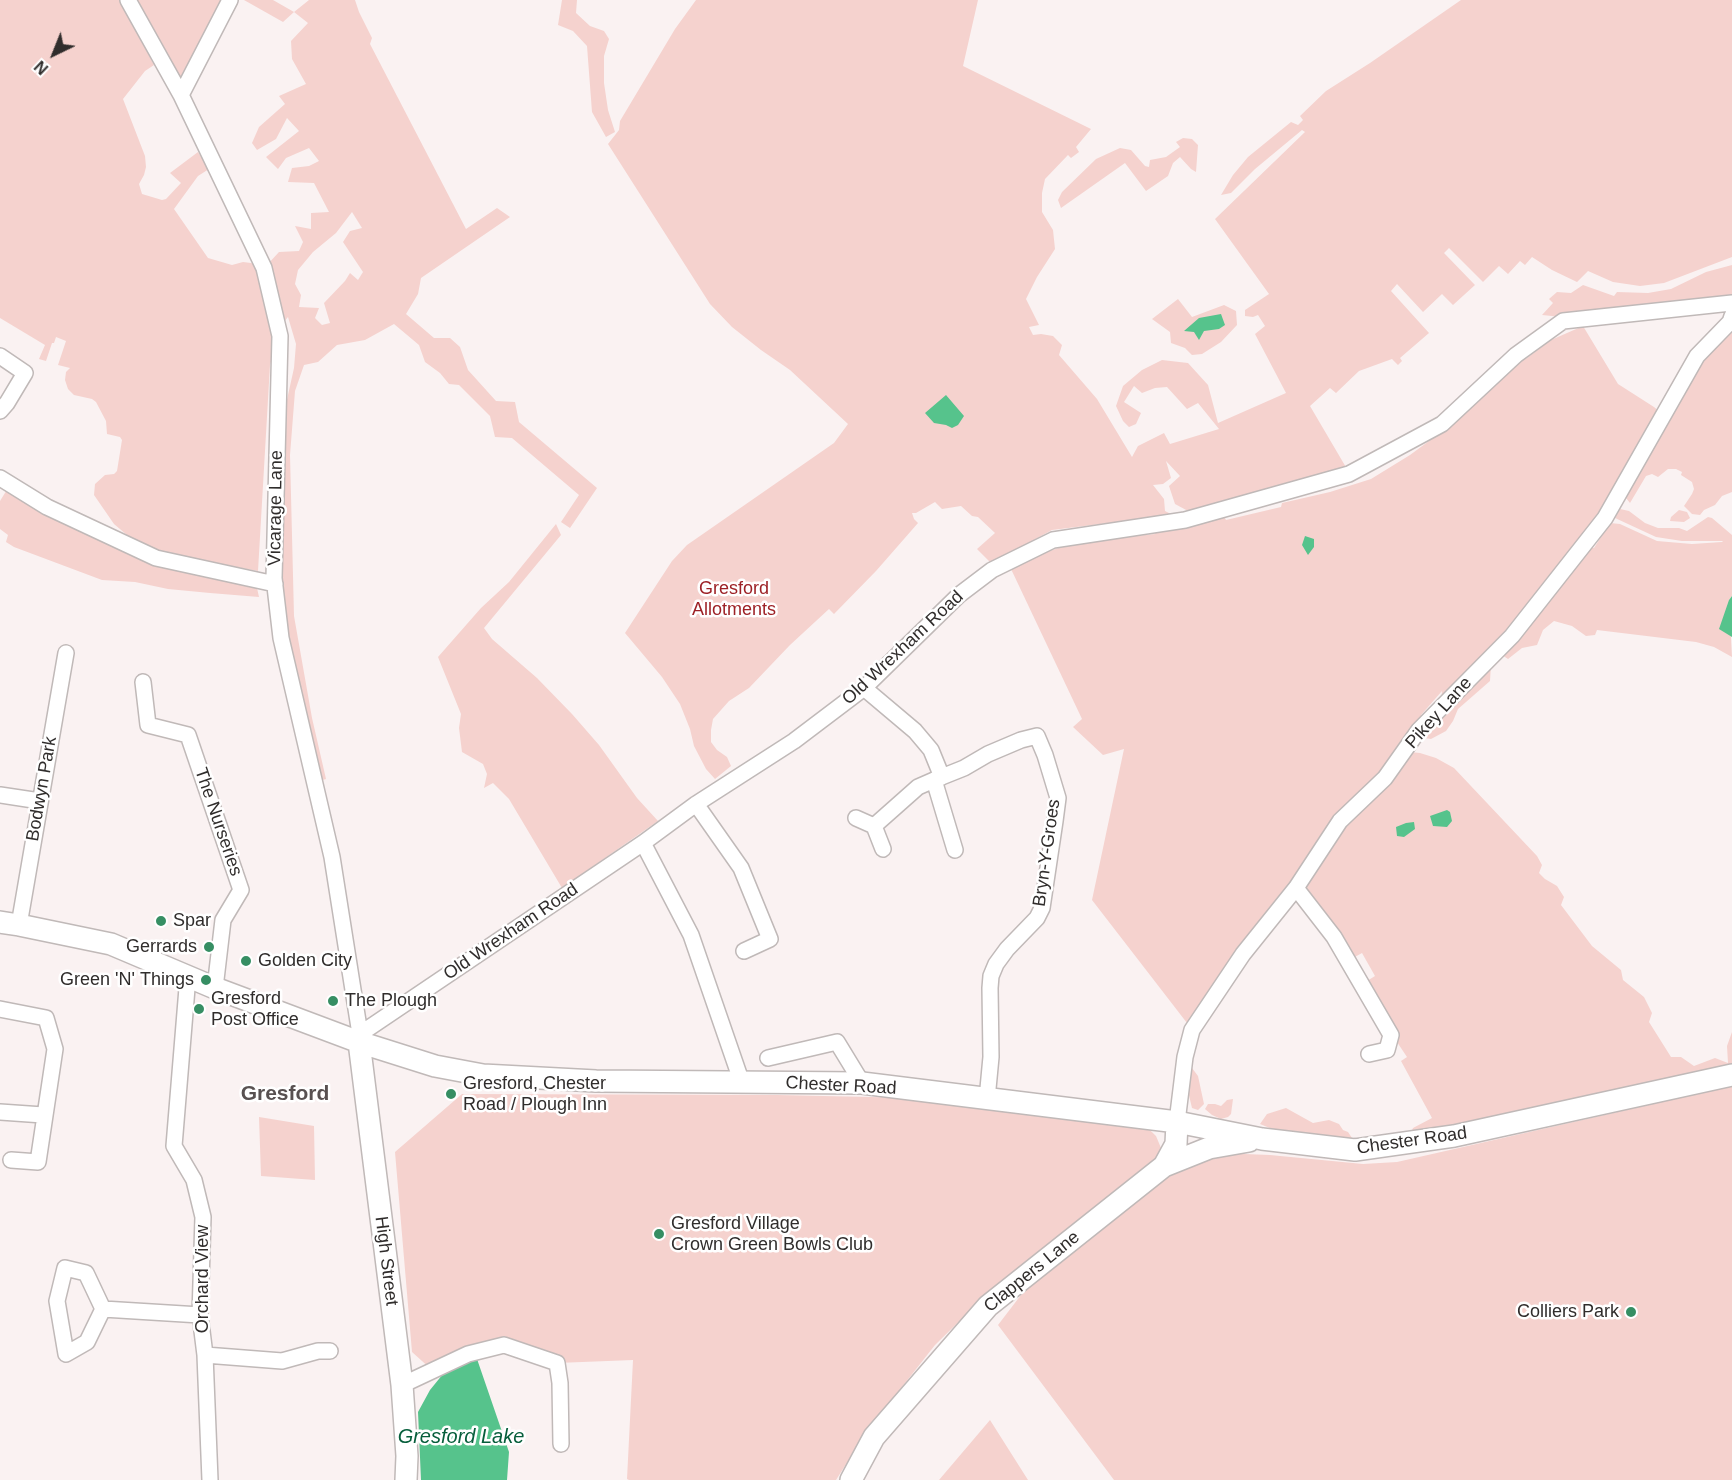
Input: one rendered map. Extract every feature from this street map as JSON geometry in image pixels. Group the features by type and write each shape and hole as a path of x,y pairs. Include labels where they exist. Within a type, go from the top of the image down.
{"main road":[{"name":"Chester Road","path":"10,923 111,944 215,988 435,1066 483,1075 596,1081 862,1083 1177,1122 1262,1138 1355,1150 1455,1136 1732,1075"},
{"name":"High Street","path":"359,1038 402,1385 407,1456 406,1480"},
{"name":"Clappers Lane","path":"1164,1166 1176,1144 1177,1122"},
{"name":"Clappers Lane","path":"850,1480 874,1437 988,1306 1164,1166 1209,1148 1262,1138"}],"street":[{"name":"Vicarage Lane","path":"128,0 182,95 264,268 280,336 275,584 281,638 332,856 359,1038"},
{"path":"182,95 230,0"},
{"name":"Old Wrexham Road","path":"359,1038 643,843 696,804 794,741 864,688 958,595 992,570 1053,540 1185,520 1349,474 1442,424 1516,355 1563,321 1732,303"},
{"name":"Pikey Lane","path":"1177,1122 1185,1057 1192,1030 1243,954 1296,888 1340,821 1385,778 1419,730 1512,636 1605,518 1697,356 1730,322 1732,316"},
{"path":"0,356 25,373 0,411"},
{"path":"0,478 47,507 156,558 275,584"},
{"name":"Bodwyn Park","path":"10,923 40,801 66,653"},
{"name":"The Nurseries","path":"143,682 148,725 188,735 241,890 223,920 215,988"},
{"path":"864,688 915,731 931,750 955,850"},
{"name":"Bryn-Y-Groes","path":"938,778 964,768 988,754 1037,736 1058,798 1042,908 1036,918 1007,949 996,964 991,976 991,1057 987,1099"},
{"path":"874,826 918,787 938,778"},
{"path":"0,795 40,801"},
{"path":"696,804 741,868 770,939 744,951"},
{"path":"856,818 874,826 884,849"},
{"path":"643,843 691,935 742,1083"},
{"path":"1296,888 1334,937 1391,1035 1387,1050 1369,1054"},
{"name":"Orchard View","path":"188,976 174,1146 194,1180 203,1217 200,1315 205,1355 210,1480"},
{"path":"0,1009 46,1018 55,1049 38,1162 11,1160"},
{"path":"768,1058 837,1042 862,1083"},
{"path":"0,1112 44,1115"},
{"path":"65,1268 86,1274 103,1309 87,1342 66,1354 57,1301 65,1268"},
{"path":"103,1309 200,1315"},
{"path":"402,1385 468,1354 504,1345 557,1363 560,1383 561,1444"},
{"path":"205,1355 282,1361 318,1351 330,1351"}],"green space":[{"path":"0,0 120,0 154,65 145,71 123,99 145,156 146,167 139,184 142,194 166,199 181,183 170,173 198,152 209,169 198,176 174,209 208,258 232,265 243,262 267,265 279,252 299,251 303,242 295,226 311,229 311,213 329,212 314,183 288,182 292,168 309,166 319,161 309,148 286,158 278,169 266,157 299,131 287,118 276,139 257,150 252,143 259,127 285,104 279,96 306,84 292,59 291,41 308,23 294,12 309,0 355,0 372,38 370,44 466,229 497,208 510,217 421,278 418,294 406,314 434,338 450,338 460,347 468,370 496,401 515,402 519,422 597,488 570,528 561,522 579,495 512,438 495,437 490,416 459,385 449,384 440,373 425,362 419,345 394,324 365,340 337,345 318,362 304,365 295,391 290,455 294,616 312,718 326,779 319,781 285,636 281,598 286,404 294,368 296,344 288,317 283,323 270,365 258,571 169,555 127,535 114,524 94,495 95,484 105,475 114,474 117,471 122,440 120,437 107,434 106,421 96,402 74,395 68,389 65,380 66,372 70,368 58,365 66,341 56,337 46,361 39,359 45,345 0,318","holes":["352,212 362,228 350,231 343,242 363,272 358,280 350,273 324,303 330,323 322,325 315,318 319,308 299,307 301,295 295,284 298,270 313,252 336,233"]},
{"path":"134,0 226,0 183,86"},
{"path":"244,0 273,0 294,12 283,22"},
{"path":"562,0 577,0 576,13 590,26 604,31 609,39 604,56 604,83 608,110 615,132 606,137 592,112 587,46 573,31 558,25"},
{"name":"Gresford Allotments","path":"696,0 978,0 963,66 1091,129 1076,147 1079,152 1071,158 1068,155 1045,179 1042,212 1053,230 1055,249 1026,299 1039,325 1029,327 1033,335 1053,336 1062,345 1059,355 1097,399 1132,457 1138,446 1164,433 1170,444 1219,429 1198,403 1187,409 1167,387 1155,388 1142,393 1134,386 1124,402 1141,413 1136,424 1129,427 1123,421 1116,406 1123,386 1142,370 1162,360 1188,363 1208,385 1218,423 1286,393 1255,334 1265,326 1258,315 1245,316 1245,310 1269,294 1215,219 1305,132 1302,130 1255,169 1231,193 1221,195 1233,175 1248,157 1291,122 1298,125 1303,120 1300,116 1326,91 1461,0 1732,0 1732,257 1664,283 1640,286 1613,282 1588,271 1577,282 1532,257 1525,265 1520,261 1508,274 1499,266 1483,282 1449,248 1444,253 1475,285 1453,305 1442,294 1423,312 1397,284 1391,291 1429,333 1400,358 1402,361 1398,365 1392,359 1359,371 1336,393 1330,388 1310,406 1347,469 1219,507 1226,520 1281,507 1282,503 1330,492 1371,479 1410,455 1452,424 1517,363 1551,340 1583,326 1618,384 1660,412 1637,457 1579,544 1594,548 1610,523 1620,524 1657,541 1692,544 1723,541 1682,541 1656,537 1615,518 1620,509 1629,511 1645,523 1658,528 1679,528 1687,531 1708,517 1712,518 1732,535 1732,596 1729,600 1732,657 1714,647 1696,642 1597,630 1595,635 1586,636 1572,626 1554,621 1543,630 1537,645 1522,648 1508,659 1495,645 1477,661 1491,664 1490,681 1458,709 1446,731 1431,739 1418,737 1410,752 1436,758 1454,768 1537,856 1542,865 1539,873 1557,886 1564,897 1561,905 1592,946 1621,970 1623,980 1644,997 1652,1013 1649,1022 1671,1057 1681,1057 1694,1066 1715,1058 1728,1063 1727,1046 1732,1032 1732,1070 1410,1135 1413,1128 1432,1118 1401,1061 1407,1057 1397,1042 1397,1037 1367,981 1375,976 1362,953 1353,958 1306,892 1303,884 1320,841 1286,887 1283,897 1273,905 1187,1023 1092,900 1124,749 1103,755 1073,727 1082,719 1011,569 1030,558 1061,547 1095,540 1155,534 1141,519 1052,530 991,563 977,549 995,533 978,517 972,516 961,506 942,509 935,502 912,513 918,523 876,571 834,614 829,609 749,688 729,701 713,719 711,742 727,757 731,766 715,779 706,769 694,746 680,704 662,677 625,633 672,561 687,545 834,443 848,424 790,370 732,327 710,304 608,144 619,130 620,121 675,29","holes":["1166,461 1180,476 1169,486 1175,504 1188,511 1190,524 1180,526 1171,514 1165,511 1164,499 1153,485 1163,484 1171,478","1553,574 1528,617 1519,614","1442,691 1441,702 1427,717 1421,715"]},
{"path":"1183,138 1192,139 1198,145 1196,172 1180,157 1173,163 1168,176 1146,191 1125,163 1061,208 1058,200 1062,192 1096,159 1120,148 1131,150 1145,166 1149,167 1150,160 1166,157 1180,147 1176,142"},
{"path":"1732,265 1732,296 1562,317 1542,315 1553,303 1549,299 1557,292 1571,293 1583,285 1614,296 1617,292 1648,293 1671,289 1706,272"},
{"path":"1178,299 1192,317 1224,305 1236,311 1237,325 1221,342 1202,354 1192,355 1185,348 1171,343 1170,332 1152,319"},
{"path":"1732,325 1732,492 1722,496 1715,505 1704,510 1700,515 1692,514 1684,506 1694,489 1692,482 1681,475 1682,472 1668,469 1658,477 1652,474 1646,476 1630,503 1626,498 1674,400 1699,361"},
{"path":"8,488 45,509 257,588 259,597 168,589 135,582 102,580 14,547 6,542 8,535 0,529 0,501"},
{"path":"1679,510 1687,512 1690,518 1684,522 1670,521 1671,517"},
{"path":"556,524 561,535 484,628 492,639 537,678 572,714 599,745 637,798 658,821 562,888 509,799 493,783 484,788 487,774 483,764 462,752 459,728 461,714 438,657 481,608 509,582"},
{"path":"1192,1068 1198,1076 1204,1104 1198,1110 1192,1108 1186,1083 1188,1073"},
{"path":"1732,1086 1732,1480 1114,1480 998,1325 1034,1278 1165,1175 1218,1153 1270,1155 1363,1164 1397,1162"},
{"path":"462,1094 916,1098 1128,1124 1149,1129 1156,1136 1161,1148 1155,1161 983,1298 935,1345 865,1434 836,1480 629,1480 627,1479 633,1360 557,1363 504,1345 432,1370 412,1352 395,1152"},
{"path":"1233,1099 1231,1114 1228,1117 1221,1119 1205,1109 1208,1104 1221,1106 1227,1100"},
{"path":"1286,1108 1313,1123 1329,1120 1339,1124 1352,1138 1343,1139 1277,1131 1260,1124 1267,1114"},
{"path":"259,1117 314,1126 315,1180 261,1176"},
{"path":"990,1420 1028,1480 939,1480"}],"water":[{"path":"1221,314 1225,325 1219,329 1204,331 1199,340 1194,332 1184,331 1199,318"},
{"path":"946,395 964,416 958,425 952,428 934,423 925,413"},
{"path":"1305,536 1314,539 1314,547 1308,555 1302,545"},
{"path":"1732,596 1732,637 1719,629"},
{"path":"1447,810 1450,812 1452,821 1447,827 1433,826 1430,816"},
{"path":"1414,822 1415,829 1404,837 1397,836 1396,827"},
{"name":"Gresford Lake","path":"477,1359 509,1452 507,1480 421,1480 418,1412 430,1390 443,1374"}],"place":[{"name":"Spar","path":"161,921"},
{"name":"Gerrards","path":"209,947"},
{"name":"Golden City","path":"246,961"},
{"name":"Green 'N' Things","path":"206,980"},
{"name":"The Plough","path":"333,1001"},
{"name":"Gresford Post Office","path":"199,1009"},
{"name":"Gresford, Chester Road / Plough Inn","path":"451,1094"},
{"name":"Gresford Village Crown Green Bowls Club","path":"659,1234"},
{"name":"Colliers Park","path":"1631,1312"}],"district":[{"name":"Gresford","path":"285,1094"}]}
